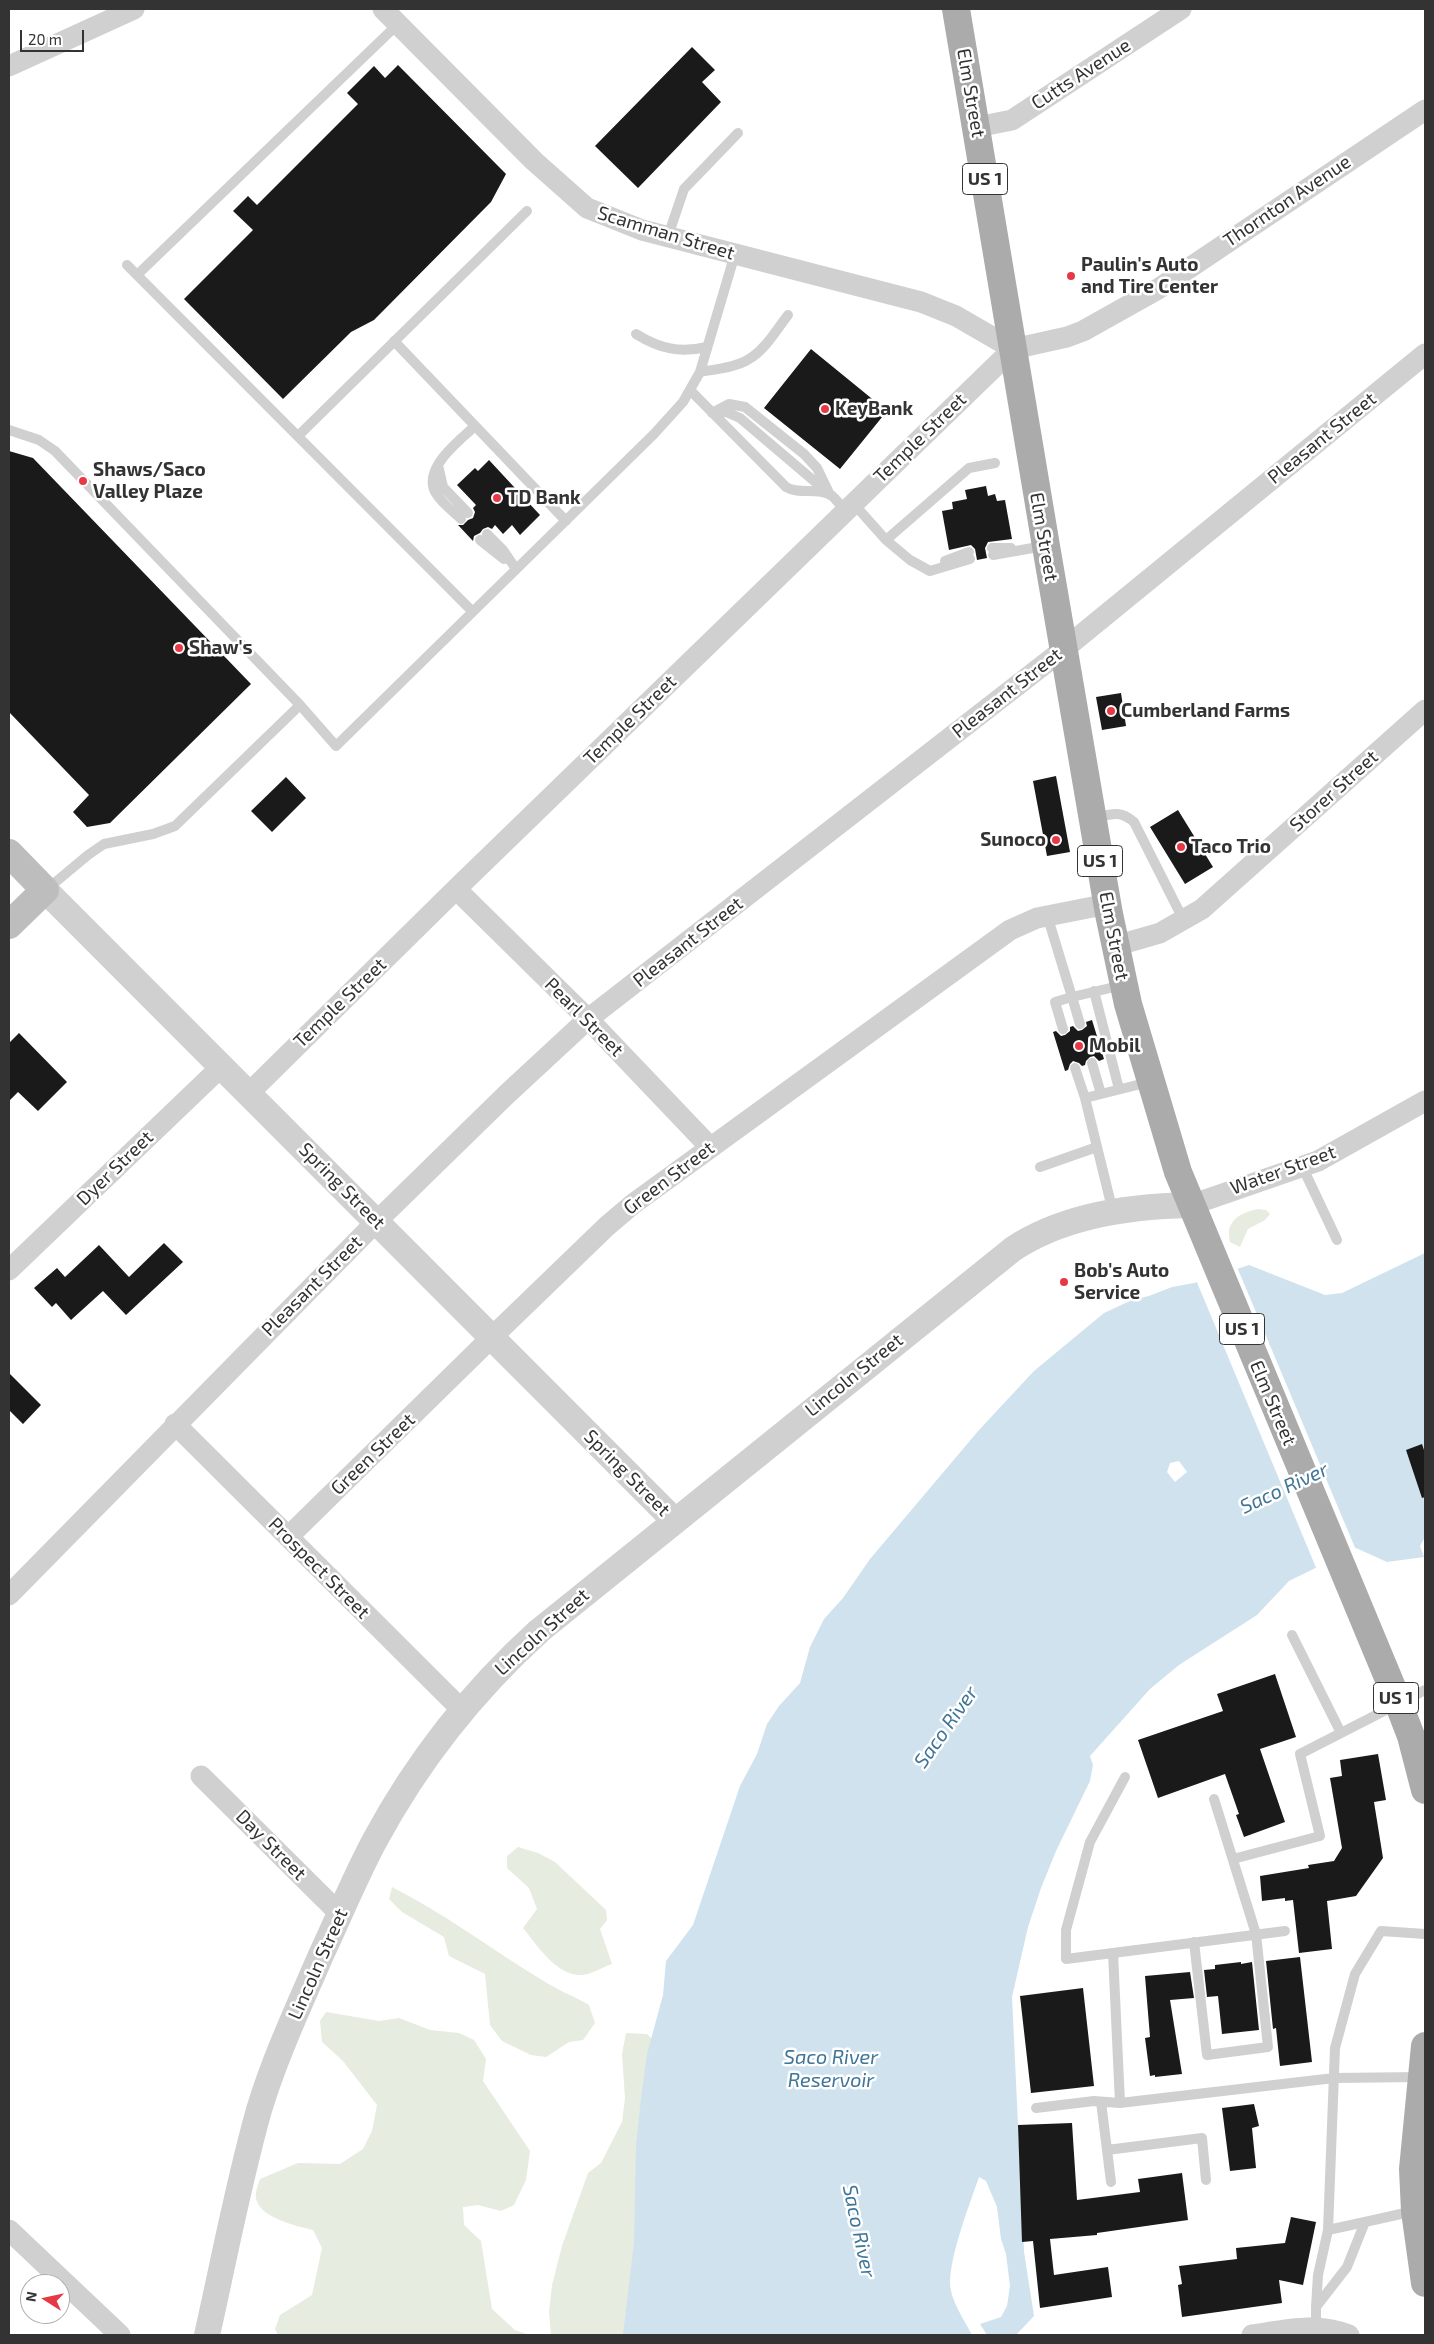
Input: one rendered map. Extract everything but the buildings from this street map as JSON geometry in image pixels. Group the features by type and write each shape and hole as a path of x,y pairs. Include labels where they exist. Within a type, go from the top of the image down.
{"main road":[{"name":"Elm Street","path":"956,9 977,127 1012,350 1034,548 1064,649 1123,985 1175,1164 1411,1736 1424,1779"},
{"name":"Spring Street","path":"9,853 45,890"},
{"path":"9,926 45,890"},
{"path":"1425,2046 1413,2169 1415,2211 1425,2283"}],"street":[{"path":"9,66 134,9"},
{"name":"Scamman Street","path":"383,9 534,161 587,208 633,227 921,302 956,316 1012,350"},
{"name":"Cutts Avenue","path":"977,127 1012,120 1181,9"},
{"name":"Thornton Avenue","path":"1012,350 1067,337 1121,311 1158,289 1425,110"},
{"name":"Temple Street","path":"249,1093 456,889 1012,350"},
{"name":"Pleasant Street","path":"9,1595 175,1424 377,1221 506,1095 588,1020 1064,649 1425,354"},
{"name":"Storer Street","path":"1115,946 1160,933 1184,921 1216,897 1425,710"},
{"name":"Pearl Street","path":"456,889 588,1020 710,1146"},
{"name":"Spring Street","path":"45,890 674,1520"},
{"name":"Green Street","path":"288,1537 491,1338 621,1214 710,1146 1010,930 1047,915 1108,904"},
{"name":"Dyer Street","path":"9,1270 222,1066"},
{"name":"Water Street","path":"1191,1204 1318,1161 1425,1101"},
{"name":"Lincoln Street","path":"207,2335 260,2107 296,2012 357,1876 390,1815 433,1748 512,1655 674,1520 1013,1249 1046,1230 1075,1221 1156,1206 1191,1204"},
{"name":"Prospect Street","path":"175,1424 464,1712"},
{"name":"Day Street","path":"201,1776 340,1914"},
{"path":"9,2230 120,2335"},
{"path":"1252,2335 1316,2317 1329,2328 1349,2335"}],"lane":[{"path":"137,275 398,24"},
{"path":"668,236 684,190 738,133"},
{"path":"298,436 527,211"},
{"path":"9,430 39,440 55,451 300,706 336,746 472,611 513,566 566,521 654,434 683,402 700,372 734,254"},
{"path":"127,265 472,611"},
{"path":"700,372 749,360 760,351 788,315"},
{"path":"636,334 663,348 691,350 707,347"},
{"path":"394,341 566,521"},
{"path":"690,390 786,488 830,495"},
{"path":"712,413 729,404 745,407 812,462 830,495"},
{"path":"712,413 726,412 740,418 830,495 849,507 910,560 930,571 970,556"},
{"path":"464,516 442,487 439,472 442,459 475,426"},
{"path":"886,540 969,468 996,463"},
{"path":"483,537 503,550 513,566"},
{"path":"993,551 1034,548"},
{"path":"45,890 88,854 104,844 153,834 175,826 300,706"},
{"path":"1093,818 1116,812 1126,815 1134,822 1140,830 1184,921"},
{"path":"1047,915 1080,1024"},
{"path":"1063,1029 1055,1002 1123,985"},
{"path":"1094,991 1119,1089"},
{"path":"1092,1063 1101,1094"},
{"path":"1074,1068 1085,1098 1113,1213"},
{"path":"1085,1098 1150,1082"},
{"path":"1040,1167 1097,1147"},
{"path":"1302,1166 1337,1240"},
{"path":"1292,1635 1341,1733"},
{"path":"1233,1859 1320,1836 1300,1754 1425,1690"},
{"path":"1125,1777 1090,1842 1066,1930 1066,1959 1285,1931"},
{"path":"1194,1942 1207,2055 1268,2047 1256,1934 1214,1799"},
{"path":"1316,2317 1318,2275 1328,2230 1335,2048 1355,1974 1381,1931 1425,1934"},
{"path":"1113,1954 1120,2104"},
{"path":"1036,2108 1101,2102 1120,2104 1334,2078 1422,2077"},
{"path":"1101,2102 1112,2182"},
{"path":"1108,2150 1202,2138 1206,2180"},
{"path":"1328,2230 1415,2211"},
{"path":"1316,2317 1347,2267 1365,2222"}],"shaded area":[{"path":"1258,1209 1266,1210 1270,1214 1265,1220 1248,1229 1240,1247 1230,1242 1230,1229 1235,1219 1245,1213"},
{"path":"518,1847 538,1853 555,1862 606,1910 607,1920 600,1929 612,1964 583,1975 574,1974 556,1965 535,1943 523,1928 537,1909 529,1888 507,1868 507,1856"},
{"path":"392,1887 449,1920 548,1984 589,2005 595,2023 583,2040 569,2042 546,2057 531,2055 502,2041 490,2025 485,1974 449,1956 444,1937 402,1912 389,1899"},
{"path":"326,2012 379,2021 399,2018 430,2030 459,2033 474,2040 486,2059 483,2081 530,2151 526,2180 514,2205 501,2211 478,2205 463,2207 464,2225 481,2241 492,2309 515,2330 529,2335 278,2335 275,2329 280,2315 312,2295 322,2248 313,2230 280,2220 264,2211 256,2198 260,2179 298,2163 340,2164 363,2149 372,2131 377,2105 343,2061 322,2042 320,2021"},
{"path":"626,2033 647,2034 666,2052 644,2335 551,2335 549,2312 552,2285 562,2246 588,2173 601,2163 622,2122 625,2098 622,2054"}],"water":[{"name":"Saco River Reservoir","path":"1425,1253 1425,1537 1420,1546 1424,1557 1387,1562 1356,1548 1289,1581 1257,1615 1179,1665 1150,1689 1090,1756 1093,1765 1090,1781 1056,1851 1041,1888 1028,1927 1012,1997 1024,2252 1034,2316 1016,2335 987,2335 980,2324 1001,2317 1007,2306 1010,2286 997,2207 986,2181 979,2177 957,2243 950,2282 952,2296 972,2335 623,2335 634,2243 636,2146 641,2098 647,2054 663,1995 666,1961 693,1925 740,1786 757,1754 767,1724 779,1706 800,1683 810,1647 824,1619 843,1598 870,1559 979,1430 1034,1371 1104,1313 1132,1300 1249,1265 1325,1295 1342,1293","holes":["1179,1461 1187,1472 1175,1482 1167,1472 1170,1463"]}],"pier":[{"path":"1237,1267 1356,1550 1317,1570 1196,1280"}],"place":[{"name":"Paulin's Auto and Tire Center","path":"1071,276"},
{"name":"KeyBank","path":"825,409"},
{"name":"Shaws/Saco Valley Plaze","path":"83,481"},
{"name":"TD Bank","path":"497,498"},
{"name":"Shaw's","path":"179,648"},
{"name":"Cumberland Farms","path":"1111,711"},
{"name":"Sunoco","path":"1056,840"},
{"name":"Taco Trio","path":"1181,847"},
{"name":"Mobil","path":"1079,1046"},
{"name":"Bob's Auto Service","path":"1064,1282"}],"water label":[{"name":"Saco River","path":"1284,1488"},
{"name":"Saco River","path":"946,1727"},
{"name":"Saco River","path":"859,2231"}]}
